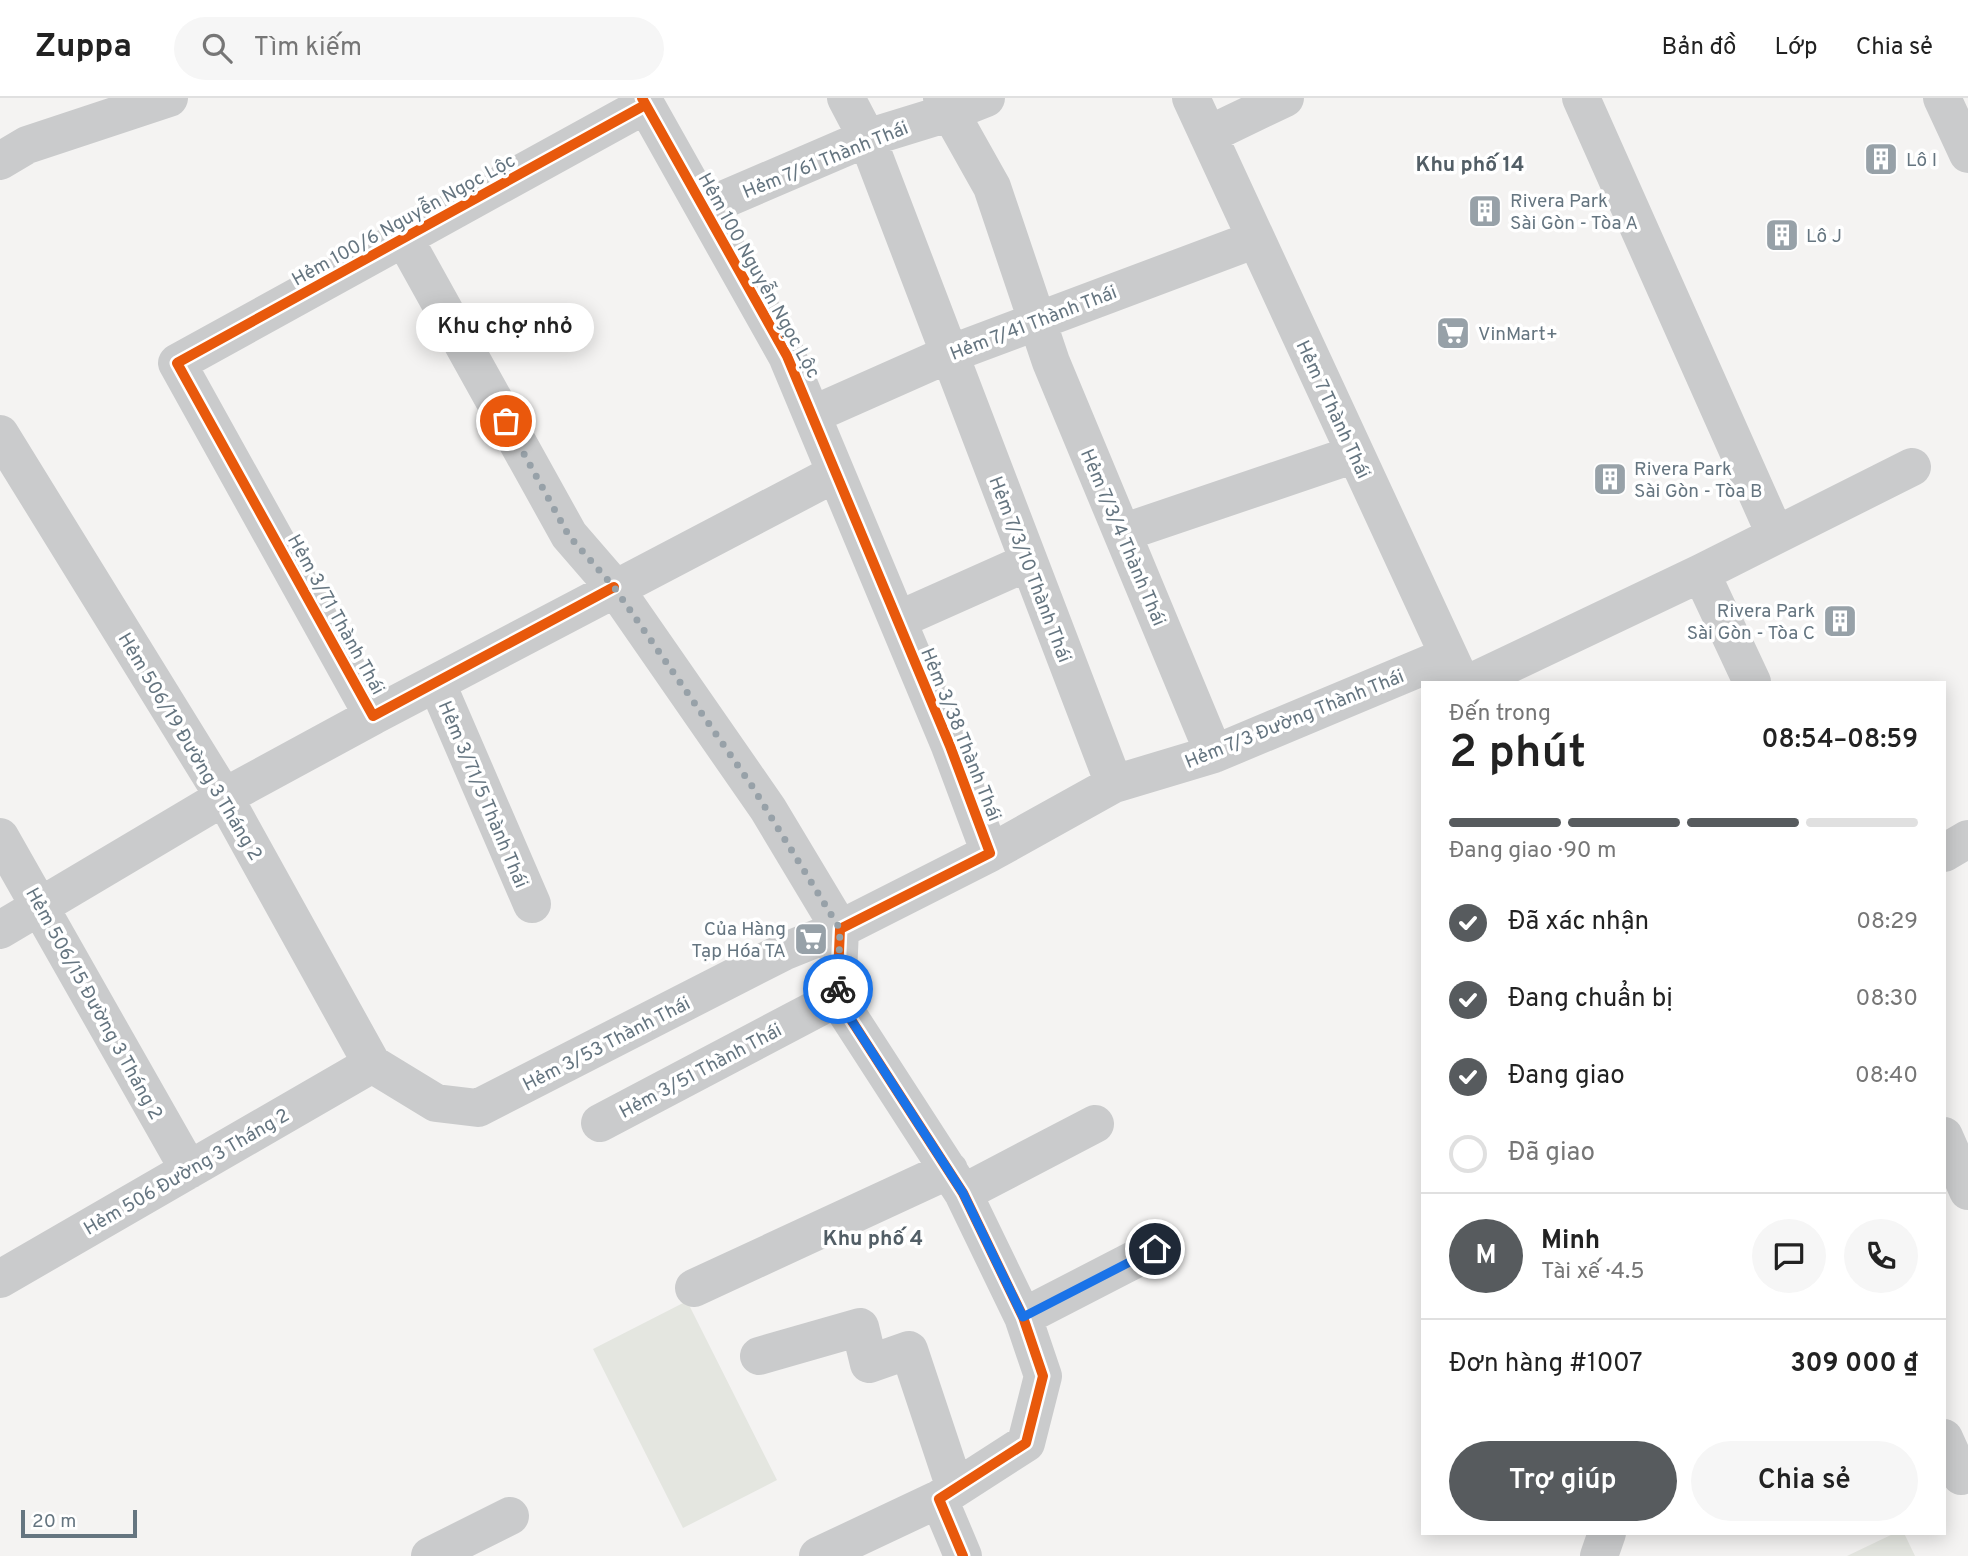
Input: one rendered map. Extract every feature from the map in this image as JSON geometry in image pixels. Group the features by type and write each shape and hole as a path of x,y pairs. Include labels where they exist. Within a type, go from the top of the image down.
{"street":[{"name":"Hẻm 7/3/10 Thành Thái","path":"846,98 867,138 947,355 1114,784"},
{"name":"Hẻm 7/61 Thành Thái","path":"704,208 945,106 986,98"},
{"name":"Hẻm 7 Thành Thái","path":"1192,98 1355,454 1460,674"},
{"path":"1208,135 1285,98"},
{"path":"1581,98 1775,534"},
{"path":"1942,98 1968,154"},
{"path":"0,162 27,145 166,99"},
{"name":"Hẻm 100 Nguyễn Ngọc Lộc","path":"643,101 787,356 814,414 836,473"},
{"name":"Hẻm 100/6 Nguyễn Ngọc Lộc","path":"177,363 404,238 643,101"},
{"name":"Hẻm 7/3/4 Thành Thái","path":"945,106 992,187 1037,320 1214,754"},
{"path":"404,238 569,536 614,587 768,808 840,929 837,998 956,1181 1023,1317 1043,1376 1026,1443 947,1494 818,1556"},
{"name":"Hẻm 7/41 Thành Thái","path":"814,414 947,355 1256,239"},
{"name":"Hẻm 3/71 Thành Thái","path":"177,363 373,716 614,587 836,473"},
{"name":"Hẻm 506/19 Đường 3 Tháng 2","path":"0,434 224,797 372,1063"},
{"path":"1122,533 1355,454"},
{"name":"Hẻm 7/3 Đường Thành Thái","path":"1438,681 1701,573 1912,467"},
{"name":"Hẻm 3/38 Thành Thái","path":"836,473 950,746 990,853 840,929"},
{"path":"898,620 1028,562"},
{"path":"1701,573 1752,681"},
{"name":"Hẻm 3/71/5 Thành Thái","path":"437,684 532,904"},
{"name":"Hẻm 7/3 Đường Thành Thái","path":"990,853 1114,784 1421,687"},
{"path":"0,930 224,797 373,716"},
{"name":"Hẻm 506/15 Đường 3 Tháng 2","path":"0,837 189,1170"},
{"name":"Hẻm 3/53 Thành Thái","path":"372,1063 436,1104 478,1108 783,952 840,929"},
{"name":"Hẻm 3/51 Thành Thái","path":"600,1123 837,998"},
{"name":"Hẻm 506 Đường 3 Tháng 2","path":"0,1279 372,1063"},
{"path":"694,1288 1095,1124"},
{"path":"1946,1141 1960,1177"},
{"path":"1023,1317 1155,1249"},
{"path":"759,1356 860,1327 869,1364 909,1350 963,1556"},
{"path":"1946,1442 1964,1474"},
{"path":"430,1556 510,1516"},
{"path":"1599,1556 1606,1535"}],"shaded area":[{"path":"687,1301 777,1480 683,1528 593,1349"},
{"path":"1891,1535 1905,1535 1915,1556 1847,1556"}],"cycle path":[{"path":"642,98 787,356 950,746 990,853 840,929 837,998 963,1193 1023,1317 1043,1376 1026,1443 939,1499 963,1556"},
{"path":"614,587 373,716 177,363 645,105"}],"way so far":[{"path":"506,421 569,536 614,587 768,808 840,929 838,989"}],"place":[{"name":"Lô I","path":"1881,159"},
{"name":"Rivera Park Sài Gòn - Tòa A","path":"1485,211"},
{"name":"Lô J","path":"1782,235"},
{"name":"VinMart+","path":"1453,333"},
{"name":"Khu chợ nhỏ","path":"506,421"},
{"name":"Rivera Park Sài Gòn - Tòa B","path":"1610,479"},
{"name":"Rivera Park Sài Gòn - Tòa C","path":"1840,621"},
{"name":"Của Hàng Tạp Hóa TA","path":"811,939"}],"district":[{"name":"Khu phố 14","path":"1470,164"},
{"name":"Khu phố 4","path":"873,1238"}],"route":[{"path":"838,989 837,998 963,1193 1023,1317 1155,1249"}]}
